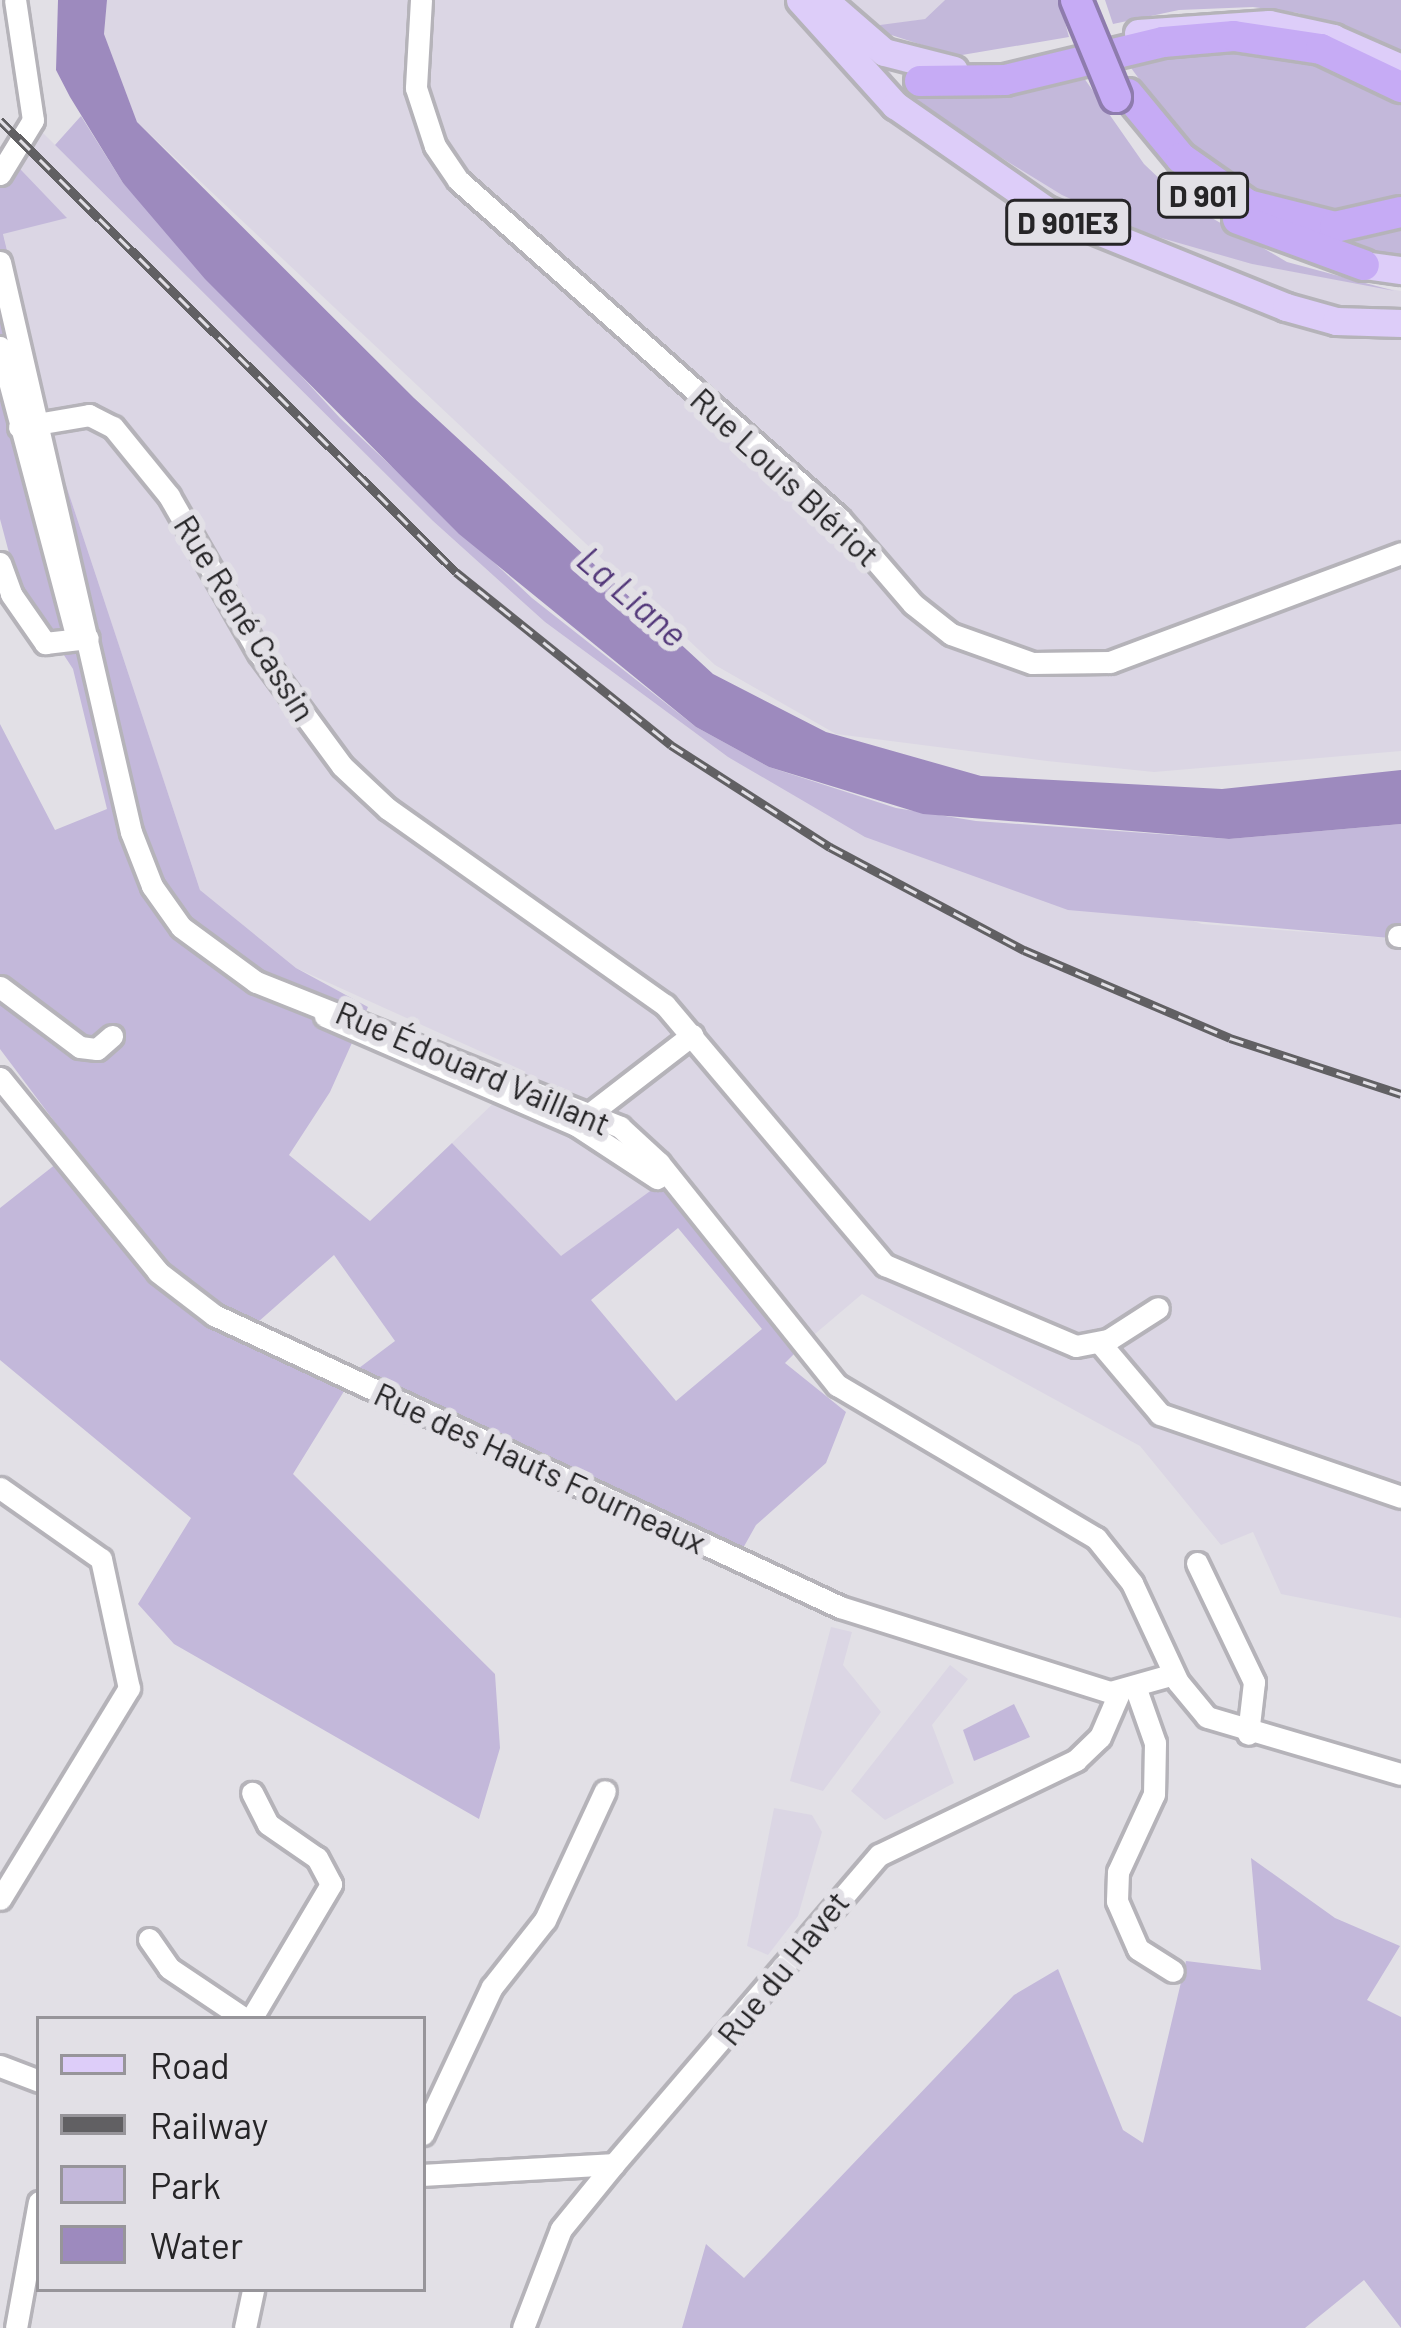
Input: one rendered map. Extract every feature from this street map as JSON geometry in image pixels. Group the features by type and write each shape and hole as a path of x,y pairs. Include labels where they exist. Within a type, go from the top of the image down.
{"highway":[{"name":"D 901","path":"1076,0 1122,96 1159,154 1214,204 1292,244 1364,266"},
{"name":"D 901","path":"1088,0 1122,96"},
{"path":"920,81 1005,80 1163,42 1234,36 1322,50 1401,87"},
{"path":"1122,96 1190,166 1260,210 1350,227 1401,212"}],"main road":[{"path":"812,5 875,46 935,69 1016,64 1218,22 1308,31 1401,68"},
{"path":"812,5 866,57 920,81"},
{"name":"D 901E3","path":"812,5 895,105 1046,210 1286,308 1336,321 1401,323"},
{"name":"D 901","path":"1364,266 1401,270"}],"street":[{"path":"2,160 29,130 31,102 15,0"},
{"name":"Rue Louis Blériot","path":"421,0 413,54 419,101 435,146 464,188 839,518 913,604 961,640 1032,663 1120,660 1401,554"},
{"name":"Rue Édouard Vaillant","path":"0,262 29,425 131,832 159,898 211,954 283,993 584,1118 651,1155 838,1385 1090,1531 1132,1583 1174,1674 1199,1710 1248,1734 1401,1774"},
{"name":"Rue Édouard Vaillant","path":"0,347 29,425"},
{"name":"Rue René Cassin","path":"29,425 89,415 113,428 164,488 259,653 341,766 388,808 658,999 885,1264 1069,1344 1100,1343"},
{"path":"0,563 40,639 83,639"},
{"path":"0,987 80,1047 97,1049 112,1036"},
{"path":"584,1118 692,1035"},
{"name":"Rue des Hauts Fourneaux","path":"0,1078 158,1272 214,1315 827,1602 1128,1691"},
{"path":"1158,1308 1100,1343 1160,1414 1401,1497"},
{"path":"0,1488 101,1559 129,1688 0,1899"},
{"path":"1197,1563 1254,1682 1248,1734"},
{"path":"1173,1971 1138,1949 1117,1901 1118,1872 1154,1794 1155,1743 1128,1691 1174,1674"},
{"name":"Rue du Havet","path":"523,2328 561,2229 879,1855 1076,1760 1100,1737 1128,1691"},
{"path":"426,2128 492,1987 545,1920 605,1791"},
{"path":"250,2016 331,1892 323,1864 273,1828 252,1793"},
{"path":"149,1939 169,1968 243,2016"},
{"path":"0,2066 36,2080"},
{"path":"426,2175 614,2164"},
{"path":"16,2328 36,2218"},
{"path":"245,2328 253,2292"}],"shaded area":[{"path":"107,0 945,0 925,19 880,26 896,93 1252,264 1401,291 1401,751 1154,772 1047,761 836,734 715,665 137,122 104,34"},
{"path":"41,131 433,521 545,622 728,757 1202,924 1401,939 1401,1618 1281,1594 1253,1532 1221,1545 1140,1446 862,1294 809,1339 679,1170 561,1257 452,1143 526,1072 296,968 200,890 60,467 3,233 66,217 16,168"},
{"path":"831,1627 852,1632 843,1665 881,1712 823,1791 790,1781"},
{"path":"950,1665 968,1679 932,1725 954,1783 885,1820 851,1791"},
{"path":"774,1808 812,1815 822,1832 798,1916 768,1955 747,1946"}],"green space":[{"path":"945,0 1059,0 1069,37 956,56 882,32 880,25 925,19"},
{"path":"1105,0 1401,0 1401,50 1298,13 1253,7 1179,10 1113,24"},
{"path":"1244,49 1329,64 1401,98 1401,258 1305,238 1199,161 1126,61"},
{"path":"1084,78 1144,164 1183,201 1287,262 1395,291 1252,264 1151,235 1062,195 896,93 1015,94"},
{"path":"81,116 123,183 340,418 532,598 696,727 769,767 896,808 976,821 1229,839 1401,824 1401,939 1068,910 865,837 728,757 545,622 433,521 55,145"},
{"path":"0,148 67,218 3,234 60,467 200,890 296,968 368,1007 330,1092 289,1155 370,1221 452,1143 561,1256 679,1170 809,1339 785,1363 846,1412 826,1463 756,1525 742,1550 359,1368 395,1341 334,1255 258,1322 245,1343 346,1388 293,1474 495,1674 500,1748 479,1819 174,1644 138,1604 191,1518 0,1360 0,1208 75,1149 0,1049 0,724 55,830 107,809 73,669 17,583 0,519","holes":["678,1228 762,1329 676,1401 591,1300"]},
{"path":"1014,1704 1030,1737 974,1761 963,1730"},
{"path":"1251,1858 1335,1918 1400,1946 1367,2000 1401,2017 1401,2328 1364,2280 1305,2328 682,2328 706,2244 744,2278 1014,1995 1058,1969 1123,2130 1143,2143 1186,1961 1261,1970"}],"water":[{"name":"La Liane","path":"58,0 107,0 104,34 137,122 414,398 713,674 826,732 981,776 1222,789 1401,770 1401,824 1229,839 923,814 769,767 696,727 459,534 205,279 123,183 70,97 56,70"}],"railway":[{"path":"0,120 456,572 671,745 830,847 1024,950 1230,1038 1401,1094"}]}
